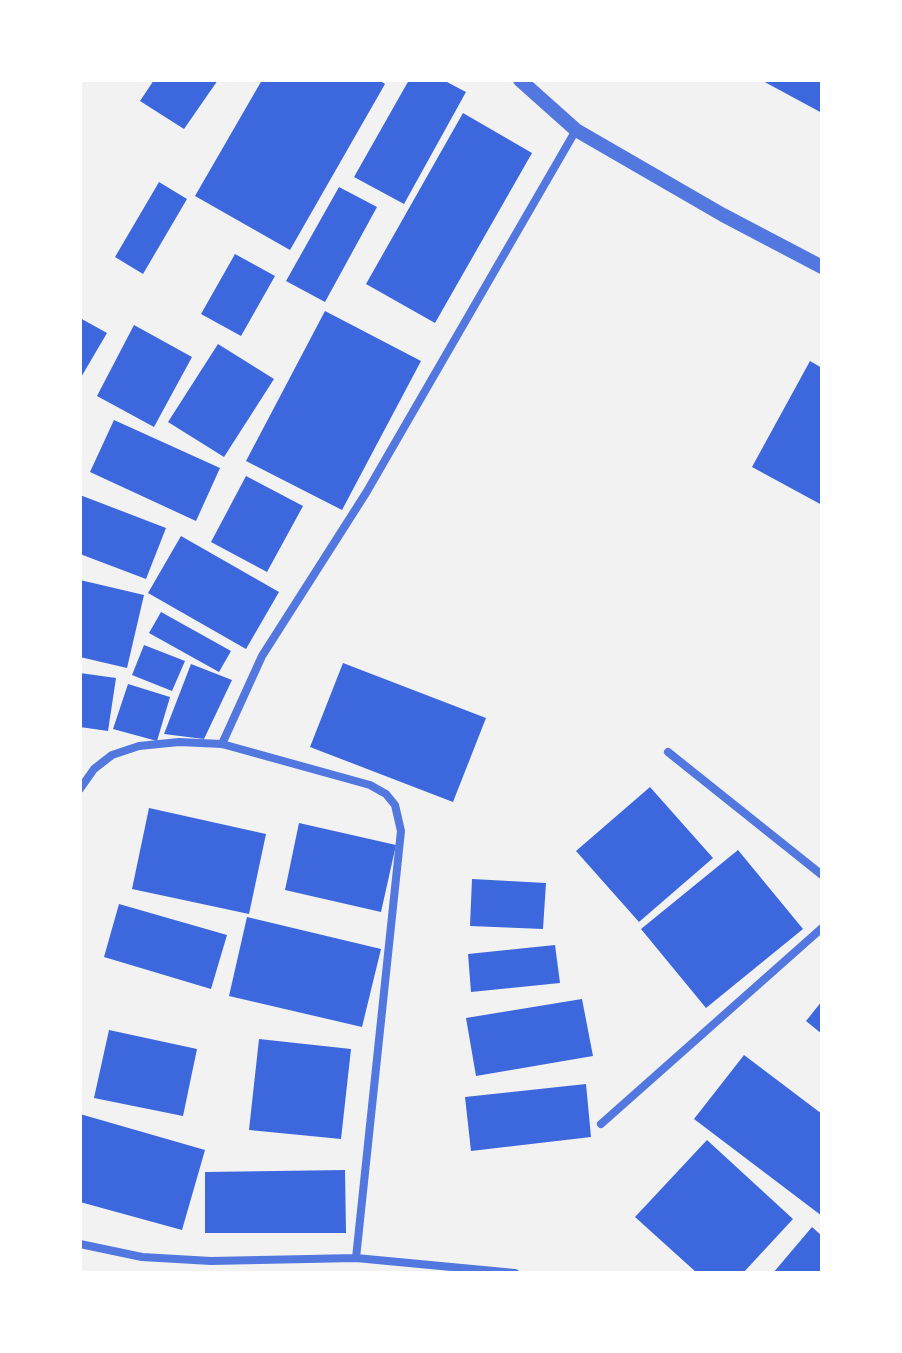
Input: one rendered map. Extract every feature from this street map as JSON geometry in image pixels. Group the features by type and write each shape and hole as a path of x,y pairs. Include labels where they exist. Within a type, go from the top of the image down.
{"street":[{"path":"520,80 576,130 723,215 822,267"},
{"path":"222,744 262,656 366,493 576,130"},
{"path":"80,789 94,769 112,755 139,746 179,742 222,744 370,785 386,794 399,816 401,831 356,1258"},
{"path":"668,752 822,875"},
{"path":"601,1124 822,928"},
{"path":"80,1244 142,1257 211,1261 356,1258 515,1273"}],"building":[{"path":"154,80 218,80 184,129 140,101"},
{"path":"262,80 379,80 385,84 290,250 195,196"},
{"path":"409,80 443,80 466,92 404,204 354,177"},
{"path":"761,80 822,80 822,113"},
{"path":"463,113 532,153 435,323 366,284"},
{"path":"159,182 187,199 143,274 115,257"},
{"path":"339,187 377,207 325,302 286,281"},
{"path":"235,254 275,276 241,336 201,314"},
{"path":"325,311 421,361 342,510 246,461"},
{"path":"80,318 107,333 80,379"},
{"path":"134,325 192,357 154,427 97,396"},
{"path":"218,344 274,379 224,457 168,422"},
{"path":"810,361 822,368 822,505 752,467"},
{"path":"114,420 220,468 196,521 90,472"},
{"path":"246,476 303,506 267,572 211,542"},
{"path":"80,495 166,528 146,579 80,554"},
{"path":"181,536 279,592 246,649 148,593"},
{"path":"80,580 144,595 127,668 80,657"},
{"path":"161,612 231,651 219,672 149,633"},
{"path":"144,645 185,661 172,691 132,675"},
{"path":"343,663 486,718 453,802 310,747"},
{"path":"191,664 232,680 204,739 164,734"},
{"path":"80,673 116,678 108,731 80,727"},
{"path":"128,684 170,697 157,741 113,729"},
{"path":"650,787 713,858 639,922 576,851"},
{"path":"149,808 266,834 249,914 132,889"},
{"path":"299,823 396,845 381,912 285,890"},
{"path":"738,850 803,929 706,1008 641,929"},
{"path":"472,879 546,883 543,929 470,926"},
{"path":"119,904 227,935 211,989 104,957"},
{"path":"247,917 381,949 362,1027 229,996"},
{"path":"555,945 560,983 471,992 468,954"},
{"path":"582,999 593,1056 476,1076 466,1018"},
{"path":"822,1001 822,1034 806,1021"},
{"path":"109,1030 197,1049 183,1116 94,1098"},
{"path":"259,1039 351,1049 341,1139 249,1130"},
{"path":"744,1055 822,1114 822,1216 694,1119"},
{"path":"586,1084 591,1137 471,1151 465,1097"},
{"path":"80,1114 205,1150 182,1230 80,1202"},
{"path":"707,1140 793,1219 743,1273 697,1273 635,1217"},
{"path":"345,1170 346,1233 205,1233 205,1172"},
{"path":"812,1227 822,1236 822,1273 773,1273"}]}
